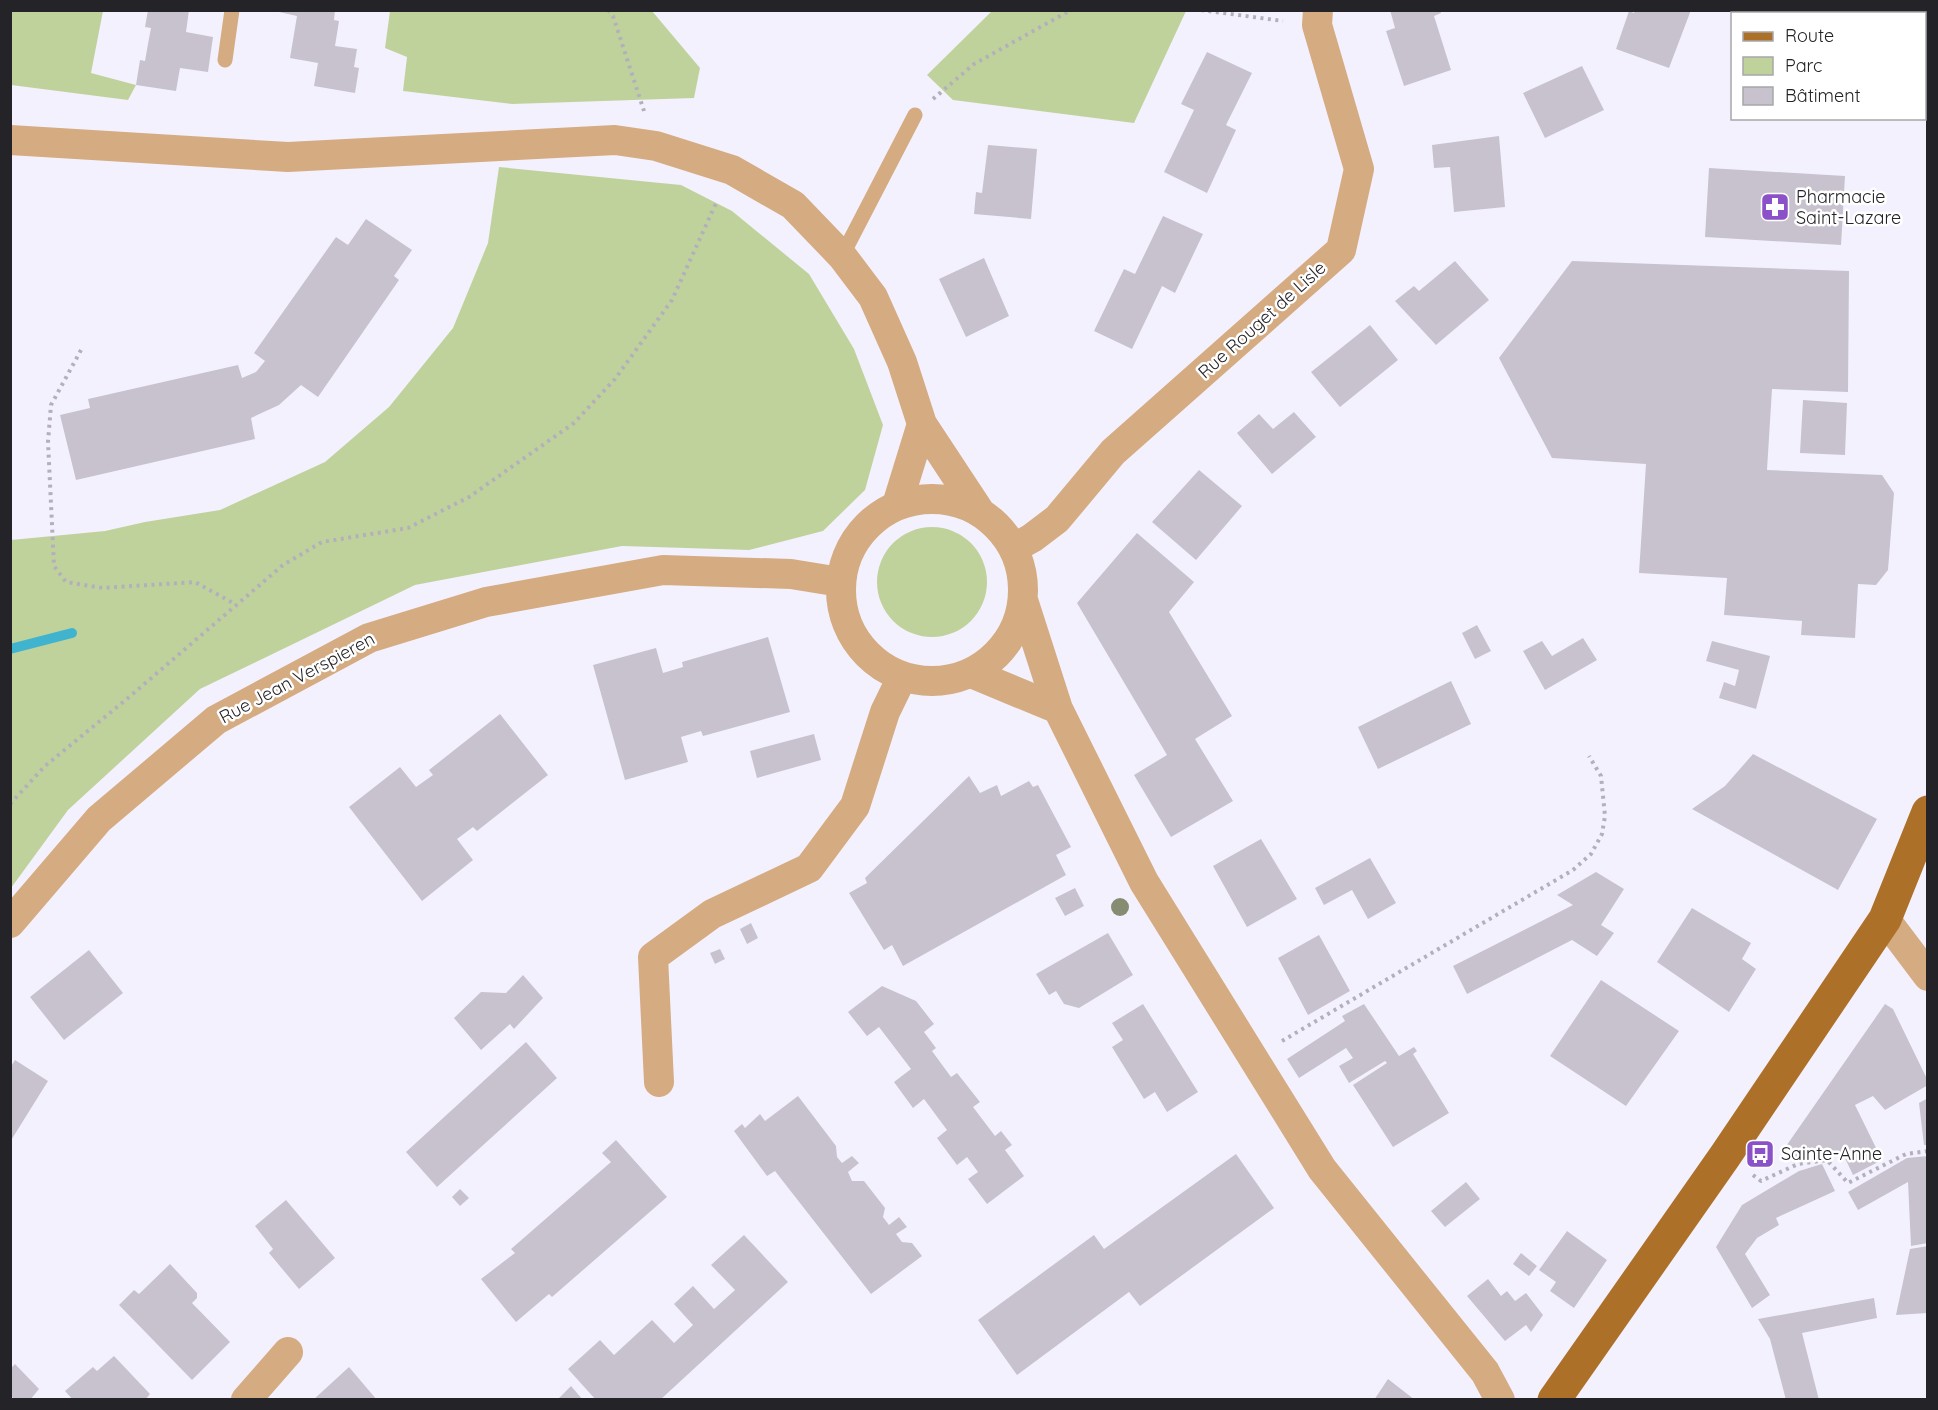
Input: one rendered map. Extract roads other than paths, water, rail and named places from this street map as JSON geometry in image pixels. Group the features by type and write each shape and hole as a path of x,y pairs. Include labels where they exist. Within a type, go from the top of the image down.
{"main road":[{"path":"1554,1400 1725,1156 1885,919 1928,812"}],"street":[{"name":"Rue Rouget de Lisle","path":"1014,548 1057,519 1113,452 1341,250 1359,169 1318,18"},
{"path":"10,140 288,157 615,140 656,146 732,170 793,205 842,255 873,297 902,362 922,424 980,512"},
{"path":"897,504 922,424"},
{"path":"1023,600 1015,629 997,655 971,673 949,680 925,682 902,677 875,663 854,640 842,612 840,582 846,557 857,535 875,517 897,504 925,498 954,501 980,512 996,525 1014,548 1021,569 1023,600 1058,709 1144,882 1322,1169 1485,1372 1500,1400"},
{"name":"Rue Jean Verspieren","path":"10,923 99,819 216,720 369,638 486,602 663,570 792,574 840,582"},
{"path":"971,673 1058,709"},
{"path":"659,1082 653,957 712,914 809,868 855,806 885,712 902,677"},
{"path":"1885,919 1928,976"},
{"path":"246,1400 288,1352"}],"lane":[{"path":"225,60 232,10"},
{"path":"842,255 915,115"}],"waterway":[{"path":"10,649 72,633"}],"place":[{"name":"Pharmacie Saint-Lazare","path":"1775,207"},
{"name":"Sainte-Anne","path":"1760,1154"}]}
